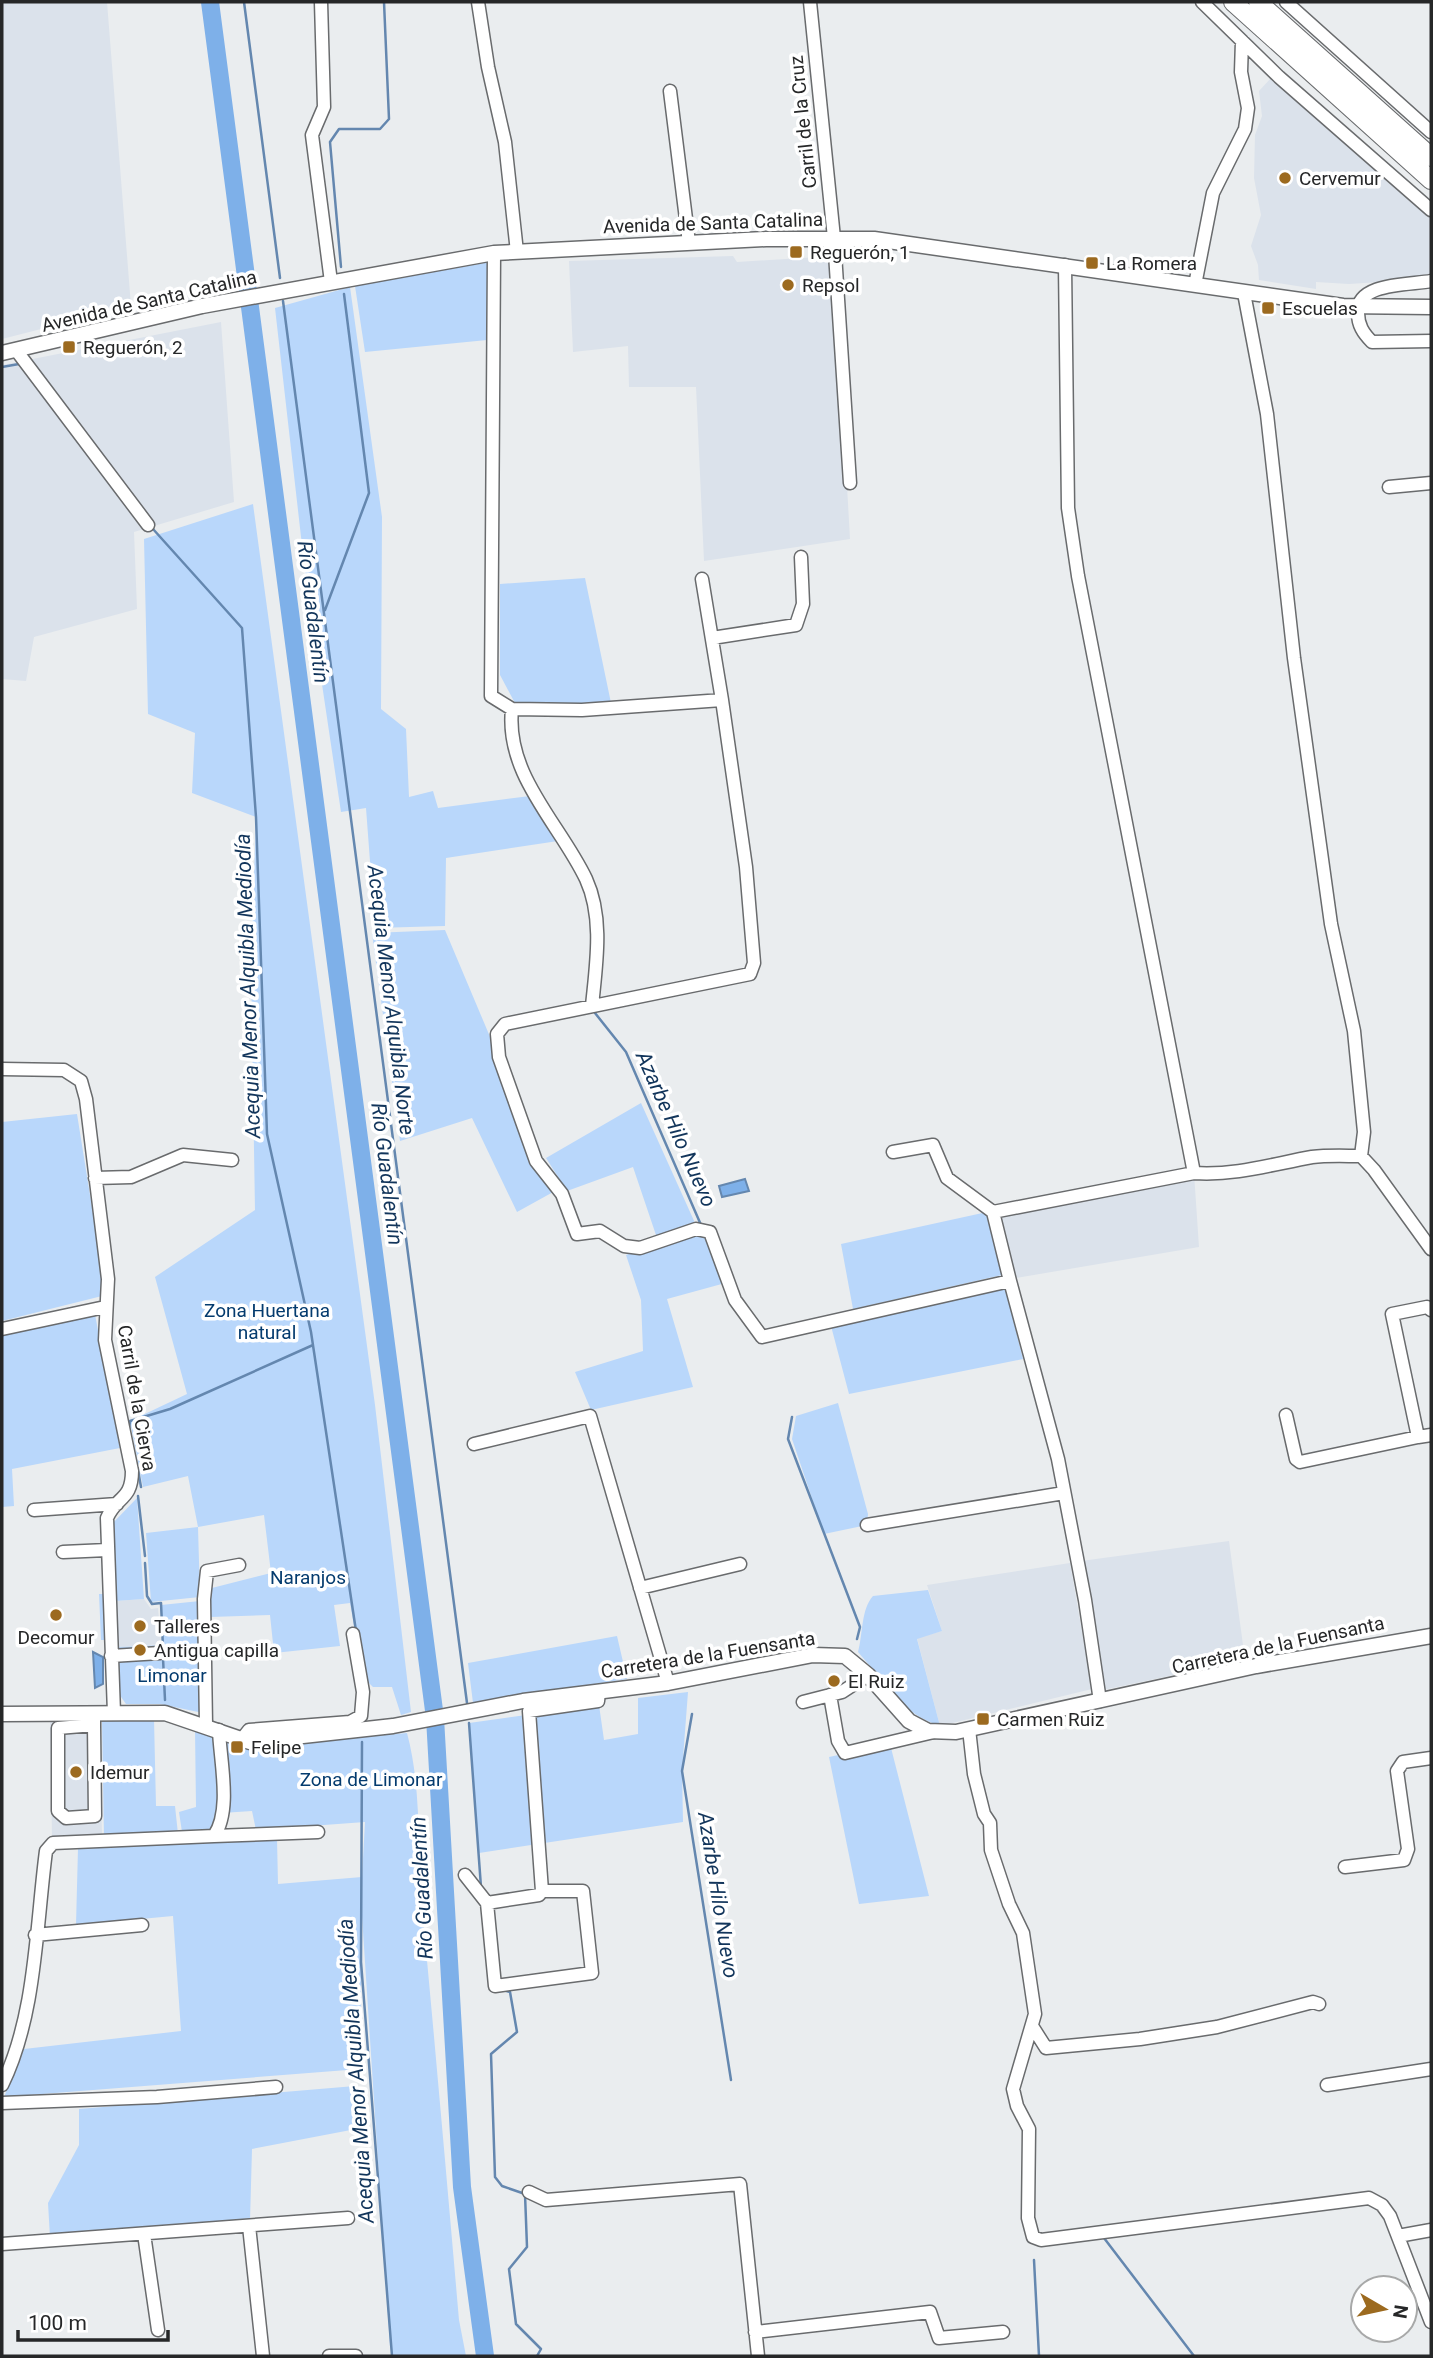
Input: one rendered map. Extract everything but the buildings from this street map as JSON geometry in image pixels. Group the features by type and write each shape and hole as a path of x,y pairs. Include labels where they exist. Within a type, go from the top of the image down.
{"highway":[{"path":"1233,2 1431,180"},
{"path":"1258,2 1431,157"}],"main road":[{"name":"Avenida de Santa Catalina","path":"9,352 233,301 494,253 834,238 890,241 1357,308 1431,307"},
{"name":"Carretera de la Fuensanta","path":"2,1714 94,1719 114,1713 165,1713 250,1742 393,1726 523,1701 668,1683 813,1655 845,1656 868,1675 909,1721 928,1731 938,1731 969,1729 1256,1666 1431,1636"}],"street":[{"path":"321,2 324,107 312,135 331,282"},
{"path":"478,2 488,67 505,142 517,252"},
{"name":"Carril de la Cruz","path":"810,2 834,238 850,482"},
{"path":"1202,2 1431,210"},
{"path":"1286,2 1431,132"},
{"path":"1195,285 1213,193 1245,129 1248,108 1241,72 1242,41"},
{"path":"670,90 689,243"},
{"path":"494,253 491,696 512,709 582,710 722,700"},
{"path":"1065,265 1068,508 1078,576 1194,1173"},
{"path":"1431,281 1374,289 1362,298 1357,308 1358,322 1372,342 1431,341"},
{"path":"1244,293 1267,414 1294,658 1331,924 1354,1031 1364,1132 1361,1156"},
{"path":"9,352 148,525"},
{"path":"1389,487 1431,483"},
{"path":"712,638 796,625 803,604 801,557"},
{"path":"702,579 746,867 754,963 750,974 506,1024 497,1034 499,1057 536,1161 562,1195 577,1234 600,1231 624,1246 640,1248 696,1229 710,1232 735,1300 762,1337 1010,1281"},
{"path":"512,709 510,720 523,774 586,879 595,911 597,954 592,1006"},
{"name":"Carril de la Cierva","path":"2,1069 64,1070 81,1081 108,1279 105,1340 132,1471 132,1485 127,1496 107,1518 114,1713"},
{"path":"892,1152 933,1145 947,1178 993,1212 1064,1493 1100,1701"},
{"path":"95,1178 131,1177 183,1155 232,1160"},
{"path":"993,1212 1194,1173 1251,1170 1315,1156 1361,1156 1431,1249"},
{"path":"2,1329 105,1307"},
{"path":"1418,1437 1392,1314 1427,1307 1431,1310"},
{"path":"1286,1415 1296,1459 1300,1462 1431,1435"},
{"path":"474,1444 590,1416 668,1683"},
{"path":"867,1525 1064,1493"},
{"path":"34,1510 118,1504"},
{"path":"63,1552 107,1550"},
{"path":"640,1588 740,1564"},
{"path":"214,1836 220,1828 223,1810 212,1727 204,1590 207,1571 239,1565"},
{"path":"242,1739 249,1730 350,1722 361,1716 363,1692 354,1634"},
{"path":"111,1656 160,1653"},
{"path":"803,1702 842,1692 868,1675"},
{"path":"542,1891 529,1711 598,1701 599,1692"},
{"path":"830,1695 838,1741 845,1753 938,1731"},
{"path":"94,1719 95,1816 66,1818 58,1811 58,1728 94,1719"},
{"path":"969,1729 974,1774 984,1814 990,1823 990,1850 1009,1904 1024,1933 1035,2014 1013,2089 1017,2106 1029,2129 1028,2218 1033,2237 1041,2240 1178,2224 1310,2203 1369,2198 1382,2204 1398,2235 1431,2322"},
{"path":"1345,1867 1404,1860 1408,1849 1397,1770 1404,1762 1431,1758"},
{"path":"2,2085 15,2057 27,2017 46,1851 53,1843 318,1832"},
{"path":"465,1875 487,1903 495,1986 592,1973 583,1891 542,1891 539,1895 487,1903"},
{"path":"35,1935 142,1925"},
{"path":"1032,2026 1046,2048 1140,2039 1217,2027 1313,2002 1318,2004"},
{"path":"2,2056 15,2057"},
{"path":"1327,2085 1431,2069"},
{"path":"2,2103 157,2097 276,2087"},
{"path":"529,2192 545,2200 740,2184 758,2356"},
{"path":"2,2244 348,2218"},
{"path":"249,2226 263,2356"},
{"path":"1398,2235 1431,2230"},
{"path":"144,2234 158,2330"},
{"path":"755,2332 930,2312 939,2338 1003,2332"},
{"path":"329,2356 356,2356"}],"shaded area":[{"path":"2,2 107,2 131,306 2,339"},
{"path":"1271,78 1431,216 1431,274 1394,281 1349,284 1316,282 1316,289 1259,280 1258,265 1251,246 1261,215 1254,178 1255,135 1262,116 1259,91"},
{"path":"733,256 737,262 834,256 850,539 704,561 696,387 629,387 628,346 573,352 569,261"},
{"path":"221,322 234,502 134,532 137,609 34,637 26,681 2,679 2,365"},
{"path":"1194,1173 1199,1247 1016,1278 993,1212"},
{"path":"745,1179 749,1191 722,1197 719,1186"},
{"path":"1229,1541 1245,1660 1103,1690 1081,1561"},
{"path":"1070,1563 1092,1689 940,1726 917,1638 942,1631 927,1585"},
{"name":"Talleres","path":"144,1599 151,1609 158,1608 161,1644 118,1647 115,1601"},
{"path":"93,1652 103,1657 103,1684 95,1688"},
{"path":"50,1721 99,1722 102,1834 52,1836"}],"green space":[{"path":"490,262 487,340 365,352 355,286"},
{"path":"350,287 382,517 381,709 406,729 409,797 433,791 438,808 530,796 558,841 446,858 445,926 375,928 366,808 341,812 304,563 275,308"},
{"name":"Zona Huertana natural","path":"253,504 375,1405 411,1712 401,1715 392,1687 373,1687 363,1677 350,1603 334,1605 340,1646 274,1653 270,1615 210,1617 204,1590 271,1573 264,1515 198,1527 188,1476 143,1487 130,1421 187,1394 155,1277 255,1210 251,966 256,817 192,793 195,733 148,714 144,539"},
{"path":"585,578 611,703 516,705 500,675 500,584"},
{"path":"445,930 555,1191 517,1212 472,1118 400,1141 372,933"},
{"path":"641,1103 695,1223 657,1238 633,1167 567,1191 546,1158"},
{"path":"77,1114 106,1295 2,1321 2,1122"},
{"path":"987,1212 1002,1275 853,1309 841,1244"},
{"path":"696,1229 710,1232 729,1282 667,1299 693,1387 591,1410 575,1372 643,1351 641,1300 626,1255"},
{"path":"1005,1287 1023,1359 849,1394 831,1326"},
{"path":"94,1309 120,1448 12,1469 14,1506 2,1507 2,1333"},
{"path":"838,1403 868,1514 867,1525 824,1534 792,1439 796,1416"},
{"path":"137,1498 144,1599 115,1601 111,1525"},
{"path":"198,1527 200,1597 151,1602 146,1533"},
{"path":"928,1590 942,1631 917,1639 940,1726 904,1705 858,1652 864,1615 873,1596"},
{"path":"99,1594 103,1594 105,1640 101,1640"},
{"name":"Limonar","path":"200,1601 203,1713 160,1704 126,1704 119,1694 118,1647 162,1645 161,1605"},
{"path":"617,1636 627,1679 473,1703 468,1663"},
{"path":"688,1692 682,1771 683,1822 479,1853 469,1723 599,1705 604,1740 638,1734 638,1698"},
{"path":"154,1719 156,1806 175,1806 178,1834 104,1838 102,1720"},
{"path":"195,1729 214,1735 218,1817 209,1832 182,1832 179,1812 196,1807"},
{"name":"Zona de Limonar","path":"407,1733 415,1776 422,1907 459,2320 466,2356 393,2356 390,2346 362,1916 360,2069 4,2097 24,2049 181,2031 173,1916 76,1925 78,1848 277,1839 278,1884 362,1877 365,1822 256,1830 252,1811 222,1813 225,1741 255,1747"},
{"path":"890,1744 929,1896 859,1904 829,1757"},
{"path":"355,2086 356,2129 252,2149 250,2221 50,2237 48,2203 79,2145 79,2109"}],"waterway":[{"name":"Río Guadalentín","path":"210,2 435,1718 462,2187 485,2356"},
{"name":"Acequia Menor Alquibla Norte","path":"244,2 280,278"},
{"path":"341,267 330,142 339,129 380,129 389,119 384,2"},
{"path":"325,610 369,493 344,294"},
{"name":"Acequia Menor Alquibla Norte","path":"283,301 467,1703"},
{"name":"Acequia Menor Alquibla Mediodía","path":"2,367 19,364"},
{"name":"Acequia Menor Alquibla Mediodía","path":"153,529 242,628 256,817 267,1134 311,1332 356,1631"},
{"name":"Azarbe Hilo Nuevo","path":"595,1013 626,1052 701,1225"},
{"path":"129,1429 130,1421 170,1409 313,1345"},
{"name":"Azarbe Hilo Nuevo","path":"792,1417 788,1439 860,1627 857,1639"},
{"path":"138,1470 141,1487"},
{"path":"138,1496 145,1556"},
{"path":"145,1563 147,1596 152,1604 161,1603 163,1648"},
{"path":"163,1658 165,1700"},
{"name":"Azarbe Hilo Nuevo","path":"692,1714 682,1771 731,2080"},
{"name":"Acequia Menor Alquibla Norte","path":"469,1723 481,1887"},
{"name":"Acequia Menor Alquibla Mediodía","path":"362,1742 361,1962 392,2356"},
{"name":"Acequia Menor Alquibla Norte","path":"503,1990 510,1992 517,2032 491,2054 495,2177 502,2186 525,2194 527,2247 509,2269 516,2324 541,2349 537,2356"},
{"path":"1104,2238 1194,2356"},
{"path":"1034,2260 1039,2356"}],"place":[{"name":"Cervemur","path":"1285,178"},
{"name":"Reguerón, 1","path":"796,252"},
{"name":"La Romera","path":"1092,263"},
{"name":"Repsol","path":"788,285"},
{"name":"Escuelas","path":"1268,308"},
{"name":"Reguerón, 2","path":"69,347"},
{"name":"Decomur","path":"56,1615"},
{"name":"Talleres","path":"140,1626"},
{"name":"Antigua capilla","path":"140,1650"},
{"name":"El Ruiz","path":"834,1681"},
{"name":"Carmen Ruiz","path":"983,1719"},
{"name":"Felipe","path":"237,1747"},
{"name":"Idemur","path":"76,1772"}],"park label":[{"name":"Naranjos","path":"308,1577"}]}
